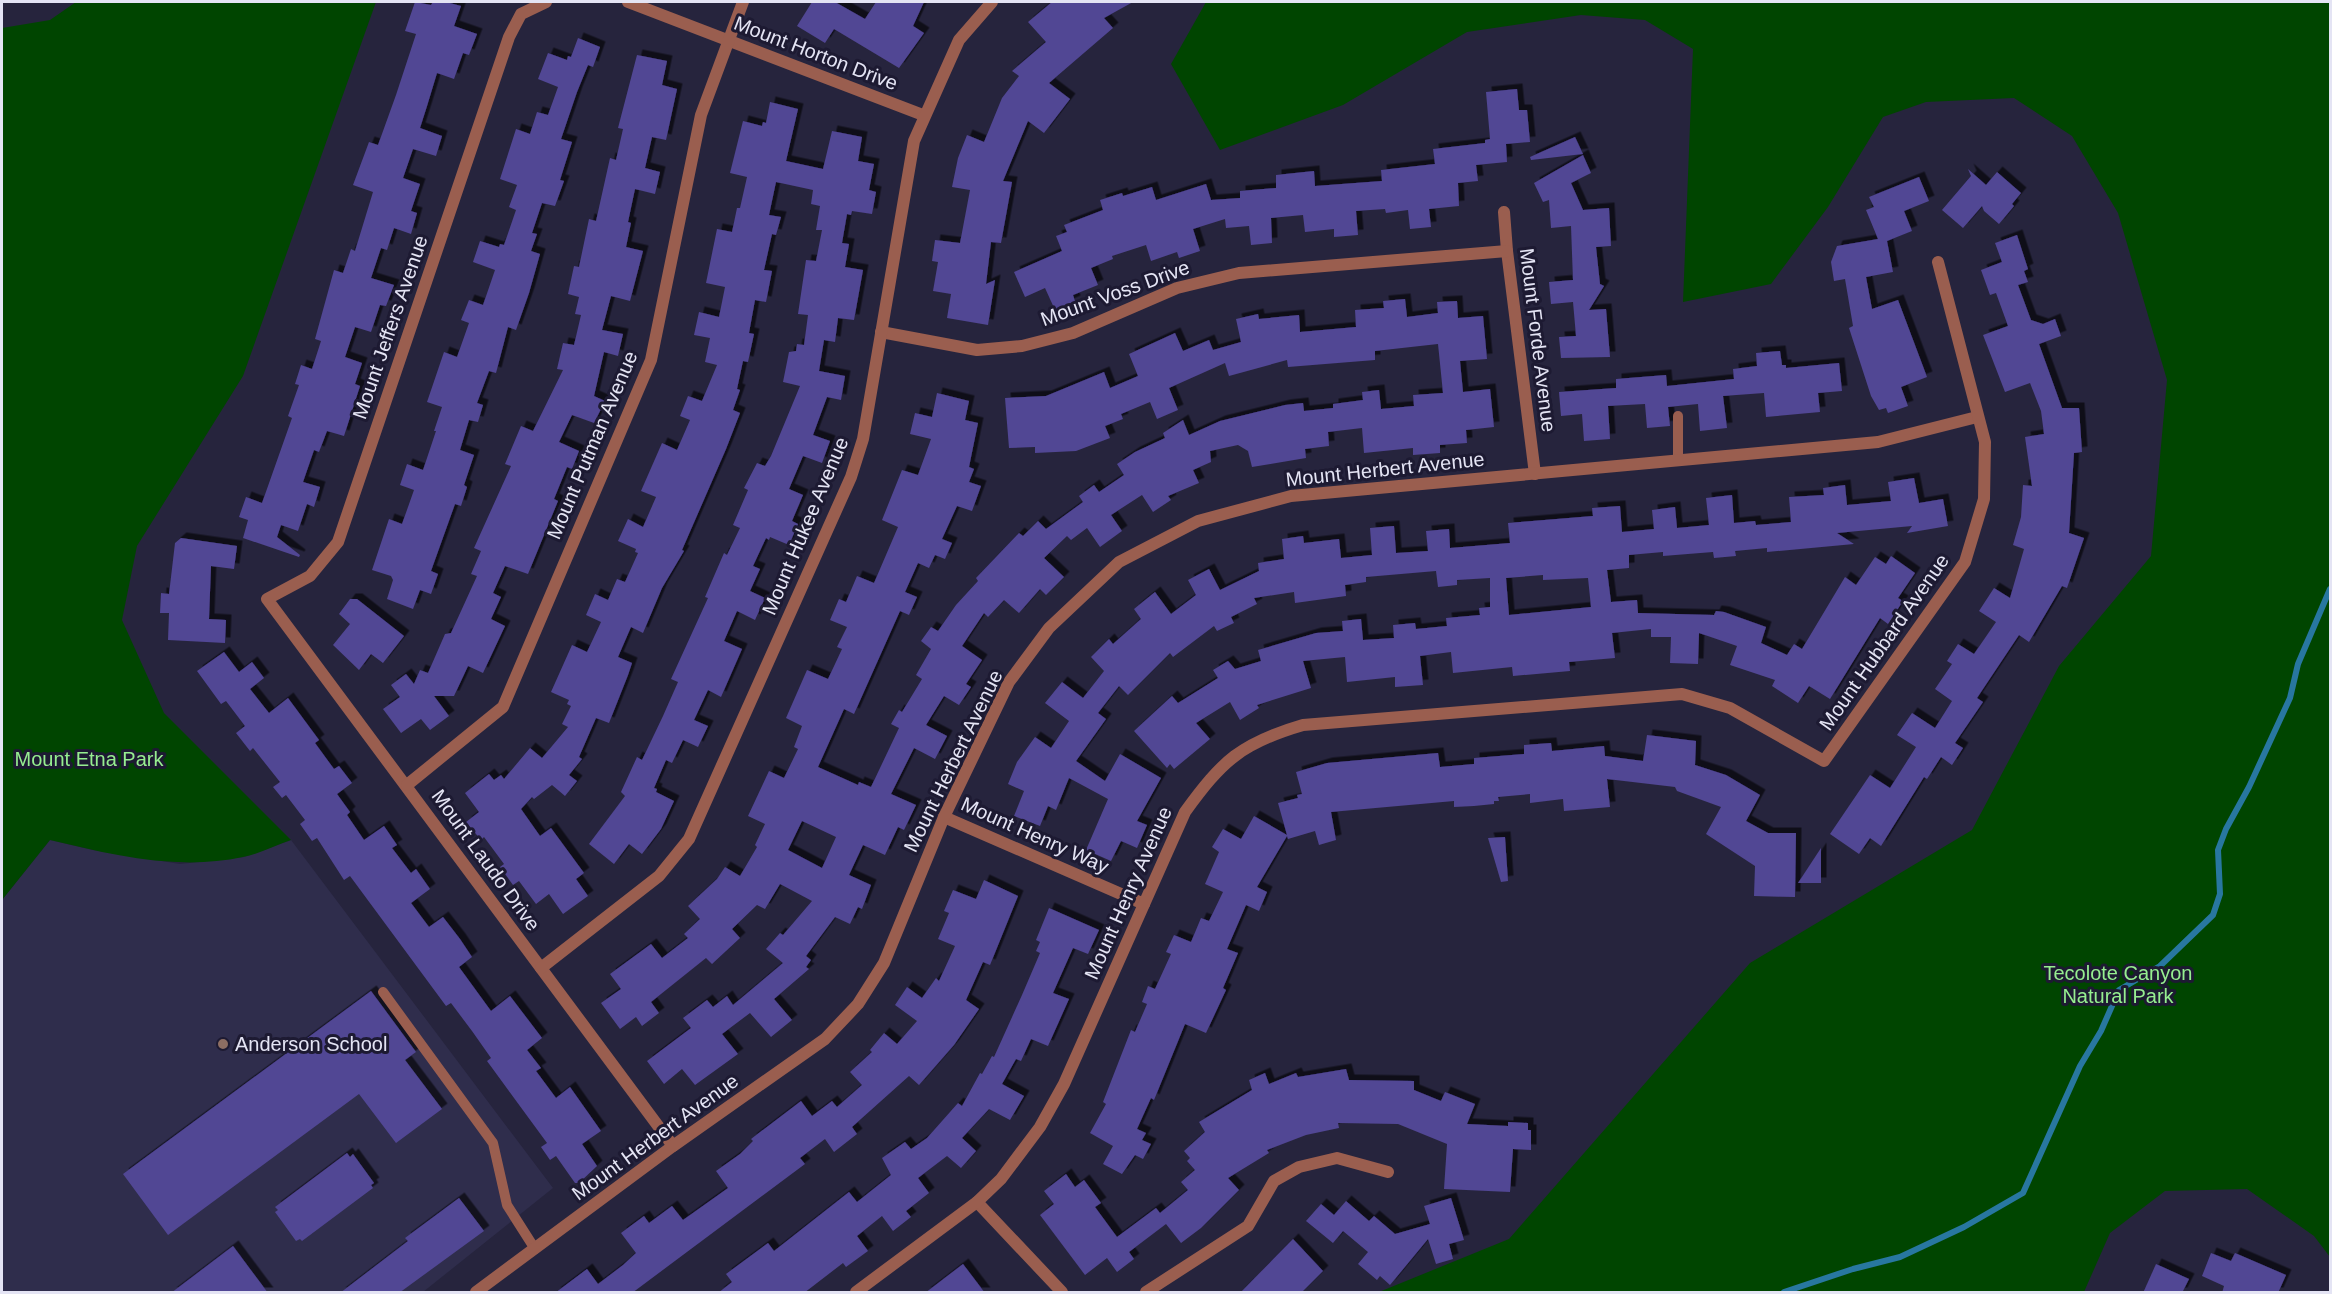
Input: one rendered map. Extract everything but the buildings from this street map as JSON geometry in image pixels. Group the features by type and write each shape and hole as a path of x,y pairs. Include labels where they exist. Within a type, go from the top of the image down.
{"street":[{"name":"Mount Jeffers Avenue","path":"267,599 310,576 338,542 509,37 521,14 546,2"},
{"name":"Mount Horton Drive","path":"628,2 923,115"},
{"name":"Mount Putman Avenue","path":"407,785 503,707 651,360 701,115 743,2"},
{"name":"Mount Hukee Avenue","path":"541,968 659,876 689,839 851,477 863,439 914,141 923,115 959,40 992,2"},
{"name":"Mount Forde Avenue","path":"1504,212 1535,474"},
{"name":"Mount Voss Drive","path":"881,332 977,350 1022,346 1073,333 1178,288 1239,273 1507,251"},
{"name":"Mount Hubbard Avenue","path":"1824,761 1965,562 1984,499 1985,442 1938,262"},
{"name":"Mount Herbert Avenue","path":"476,1293 673,1146 825,1039 858,1004 884,963 944,817 1009,682 1049,628 1119,562 1198,521 1291,496 1878,442 1977,417"},
{"name":"Mount Laudo Drive","path":"267,599 673,1146"},
{"name":"Mount Henry Avenue","path":"856,1293 977,1202 1001,1179 1045,1118 1064,1084 1185,812 1213,773 1245,748 1272,734 1303,725 1682,694 1730,708 1824,761"},
{"name":"Mount Henry Way","path":"944,817 1144,904"},
{"path":"1146,1293 1248,1226 1274,1181 1299,1167 1337,1158 1388,1172"},
{"path":"977,1202 1062,1293"}],"lane":[{"path":"1678,416 1678,461"},
{"path":"383,992 493,1143 507,1204 535,1249"}],"shaded area":[{"name":"Anderson School","path":"50,840 93,850 180,864 244,857 291,840 553,1188 423,1292 2,1292 2,900"}],"green space":[{"name":"Mount Etna Park","path":"76,2 376,2 243,376 137,546 122,620 164,713 291,840 249,856 219,861 170,862 122,856 50,840 2,900 2,28 50,20"},
{"name":"Tecolote Canyon Natural Park","path":"1206,2 2330,2 2330,1257 2314,1236 2247,1189 2165,1191 2110,1233 2084,1292 1379,1292 1509,1239 1750,963 1972,830 2059,666 2151,556 2167,380 2118,213 2072,136 2014,98 1926,102 1883,117 1828,207 1771,284 1683,302 1693,49 1645,20 1581,15 1467,32 1343,105 1220,150 1171,64"}],"waterway":[{"path":"1784,1292 1853,1269 1900,1257 1964,1227 2023,1193 2080,1066 2101,1031 2119,990 2160,966 2213,915 2220,894 2218,850 2290,698 2298,664 2330,589"}],"place":[{"name":"Anderson School","path":"223,1044"}]}
